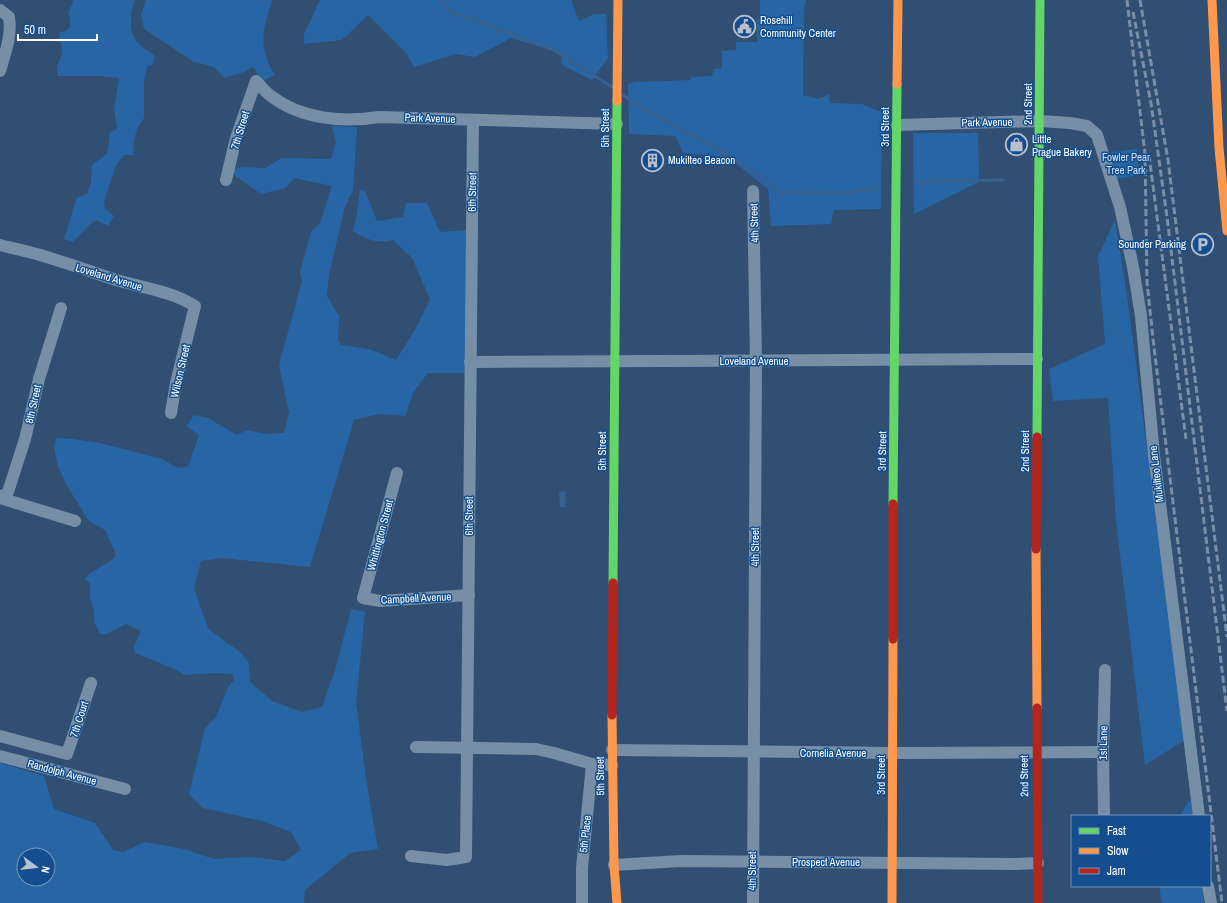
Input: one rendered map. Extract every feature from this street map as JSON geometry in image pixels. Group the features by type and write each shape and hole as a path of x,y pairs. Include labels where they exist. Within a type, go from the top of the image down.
{"street":[{"name":"5th Street","path":"617,903 614,865 612,750 618,0"},
{"name":"3rd Street","path":"892,903 894,349 898,0"},
{"name":"2nd Street","path":"1038,903 1036,752 1040,0"},
{"path":"1212,0 1222,128 1227,231"},
{"path":"0,71 9,37 10,26 5,14"},
{"name":"Park Avenue","path":"256,81 270,96 302,113 316,116 342,119 379,117 617,124"},
{"name":"7th Street","path":"226,180 236,138 256,81"},
{"name":"6th Street","path":"411,856 447,860 466,857 473,120"},
{"name":"Park Avenue","path":"897,125 1040,121 1087,126 1097,135"},
{"name":"Mukilteo Lane","path":"1097,135 1120,207 1133,267 1140,309 1155,463 1199,815"},
{"name":"4th Street","path":"752,903 756,361 753,191"},
{"name":"Loveland Avenue","path":"0,245 60,261 119,281 186,300 196,306 190,328"},
{"name":"8th Street","path":"0,497 8,492 10,486 25,439 39,379 61,308"},
{"name":"Wilson Street","path":"171,413 176,383 190,328"},
{"name":"Loveland Avenue","path":"470,362 1037,359"},
{"name":"Whittington Street","path":"364,598 397,473"},
{"path":"0,497 75,521"},
{"name":"Campbell Avenue","path":"364,598 380,601 469,595"},
{"name":"1st Lane","path":"1104,815 1103,752 1105,670"},
{"name":"7th Court","path":"67,754 91,683"},
{"name":"Randolph Avenue","path":"0,736 67,754"},
{"path":"416,747 536,749 592,764 612,765"},
{"name":"Cornelia Avenue","path":"612,750 893,753 1103,752"},
{"name":"Randolph Avenue","path":"0,756 125,789"},
{"name":"5th Place","path":"582,903 582,868 592,764"},
{"name":"Prospect Avenue","path":"614,865 681,861 1038,863"},
{"path":"1208,887 1211,903"}],"green space":[{"path":"74,0 135,0 131,18 132,33 143,48 155,56 153,64 147,67 144,82 144,118 135,135 134,155 124,155 116,165 104,201 105,209 114,216 108,226 97,220 90,224 73,242 64,239 77,197 87,194 91,183 92,165 107,154 110,133 117,129 114,109 119,78 100,76 58,76 57,69 62,54 59,38 60,32 66,31 70,27 70,18 68,13"},
{"path":"146,0 272,0 263,38 266,55 275,75 262,81 253,67 244,72 224,78 214,67 194,62 144,29 141,15"},
{"path":"320,0 571,0 579,21 594,14 606,14 608,58 592,80 562,65 561,53 511,38 475,57 456,54 414,67 407,54 368,15 342,40 304,44 304,34"},
{"path":"760,0 806,0 804,9 803,95 818,99 829,94 830,103 862,104 886,114 882,118 881,209 834,210 831,224 771,226 768,189 728,157 683,153 675,136 629,134 628,84 636,82 690,80 692,77 712,76 714,69 722,68 722,51 736,50 736,42 757,42 757,19 760,19"},
{"path":"332,126 357,127 353,190 345,207 329,274 327,296 339,316 338,341 341,345 369,349 396,360 416,328 430,299 412,258 393,240 382,242 372,240 353,231 360,190 365,191 377,221 403,217 406,203 427,203 440,232 466,230 465,373 428,373 414,391 405,416 378,414 354,420 310,567 222,558 201,561 194,588 208,629 240,652 249,663 250,682 272,701 302,712 322,707 336,667 351,609 365,612 356,703 367,785 378,849 350,853 305,890 304,903 0,903 0,763 44,776 54,809 95,823 113,850 123,852 145,842 184,849 214,859 249,857 285,861 301,850 291,832 262,821 203,808 189,794 205,728 216,717 228,687 234,680 233,674 217,673 185,675 135,653 134,646 141,631 126,624 107,634 100,634 94,622 94,610 90,599 90,583 84,579 89,574 112,560 115,556 115,552 105,530 89,521 67,486 58,466 54,446 56,438 100,443 162,459 178,468 188,467 199,435 186,426 190,422 193,415 208,418 237,435 247,430 266,434 284,433 289,413 279,365 302,281 300,272 311,232 320,223 332,186 294,178 286,188 261,194 234,175 234,169 244,167 265,168 282,158 331,159 336,142"},
{"path":"913,133 978,133 979,182 914,214"},
{"name":"Fowler Pear Tree Park","path":"1137,149 1139,175 1115,179 1112,152"},
{"path":"1115,220 1127,295 1185,740 1145,765 1116,520 1108,398 1053,401 1049,369 1105,344 1098,256"},
{"path":"1191,798 1193,815 1181,815"},
{"path":"1159,887 1202,887 1204,903 1162,903"}],"shaded area":[{"path":"565,491 566,507 560,507 559,492"}],"waterway":[{"path":"442,0 449,11 554,50 612,87"},
{"path":"623,95 641,107 742,163 779,192 845,193 878,188"},
{"path":"917,183 933,181 1003,180"}],"railway":[{"path":"1127,0 1145,154 1147,282 1222,903"},
{"path":"1140,0 1168,160 1227,637"},
{"path":"1133,12 1151,103 1167,217 1227,711"},
{"path":"1149,155 1186,439"}],"traffic: fast":[{"path":"1037,437 1040,0"},
{"path":"893,504 897,84"},
{"path":"613,583 617,101"}],"traffic: slow":[{"path":"617,101 618,0"},
{"path":"897,84 898,0"},
{"path":"1212,0 1219,148 1227,231"},
{"path":"1036,549 1037,708"},
{"path":"892,903 893,639"},
{"path":"612,715 614,865 617,903"}],"traffic: jam":[{"path":"1036,549 1037,437"},
{"path":"893,504 893,639"},
{"path":"612,715 613,583"},
{"path":"1037,708 1038,903"}],"place":[{"name":"Rosehill Community Center","path":"744,26"},
{"name":"Little Prague Bakery","path":"1016,145"},
{"name":"Mukilteo Beacon","path":"652,160"},
{"name":"Sounder Parking","path":"1202,244"}]}
